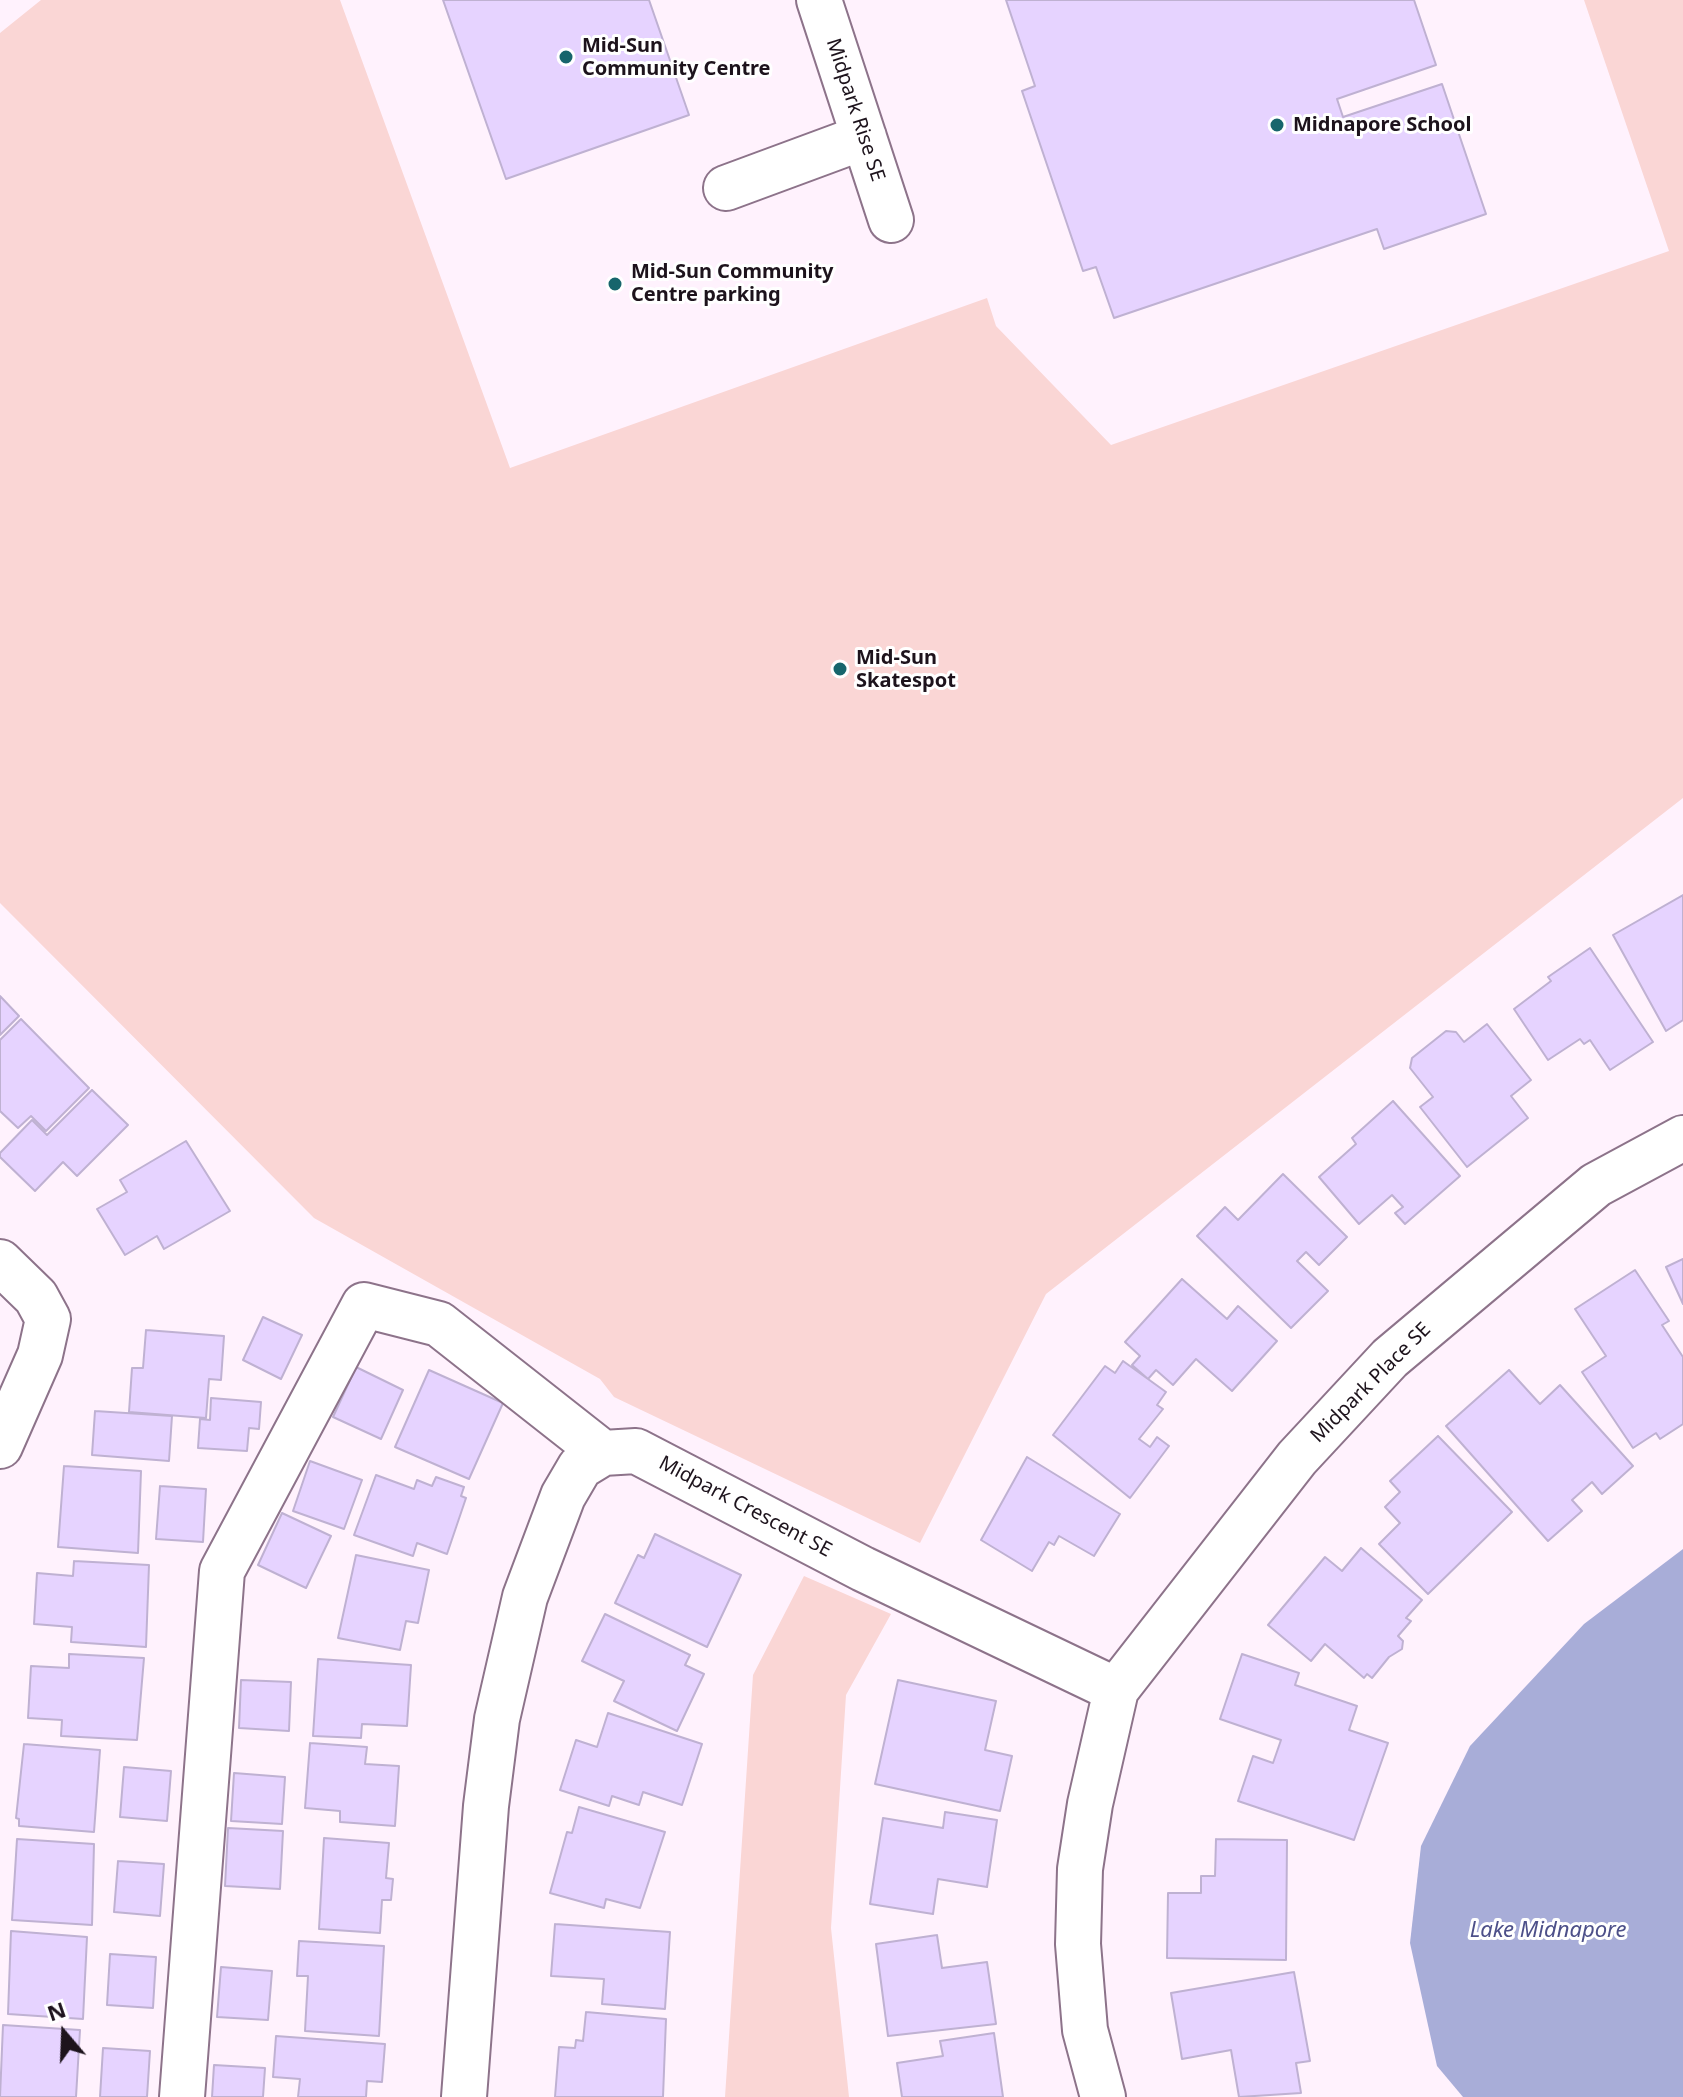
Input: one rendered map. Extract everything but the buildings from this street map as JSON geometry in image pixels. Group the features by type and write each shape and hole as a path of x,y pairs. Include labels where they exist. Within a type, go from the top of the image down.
{"street":[{"name":"Midpark Rise SE","path":"819,0 891,220"},
{"path":"726,188 864,137"},
{"name":"Midpark Place SE","path":"1116,1690 1297,1458 1390,1358 1596,1185 1683,1138"},
{"path":"0,1262 36,1297 48,1319 40,1355 0,1446"},
{"path":"182,2097 222,1571 364,1305 439,1324 603,1453 580,1467 563,1496 525,1597 497,1719 486,1806 464,2097"},
{"name":"Midpark Crescent SE","path":"603,1453 636,1451 656,1460 863,1569 1116,1690"},
{"path":"1103,2097 1085,2030 1078,1929 1080,1869 1090,1804 1116,1690"}],"shaded area":[{"path":"41,0 340,0 510,468 987,298 996,326 1111,445 1669,251 1584,0 1683,0 1683,798 1046,1294 920,1543 614,1397 600,1379 314,1218 0,903 0,33"},
{"path":"804,1576 891,1614 846,1695 831,1928 849,2097 725,2097 753,1675"}],"water":[{"name":"Lake Midnapore","path":"1683,1549 1683,2097 1463,2097 1437,2066 1410,1943 1421,1846 1470,1746 1584,1624"}],"place":[{"name":"Mid-Sun Community Centre","path":"566,57"},
{"name":"Midnapore School","path":"1277,125"},
{"name":"Mid-Sun Community Centre parking","path":"615,284"},
{"name":"Mid-Sun Skatespot","path":"840,669"}]}
